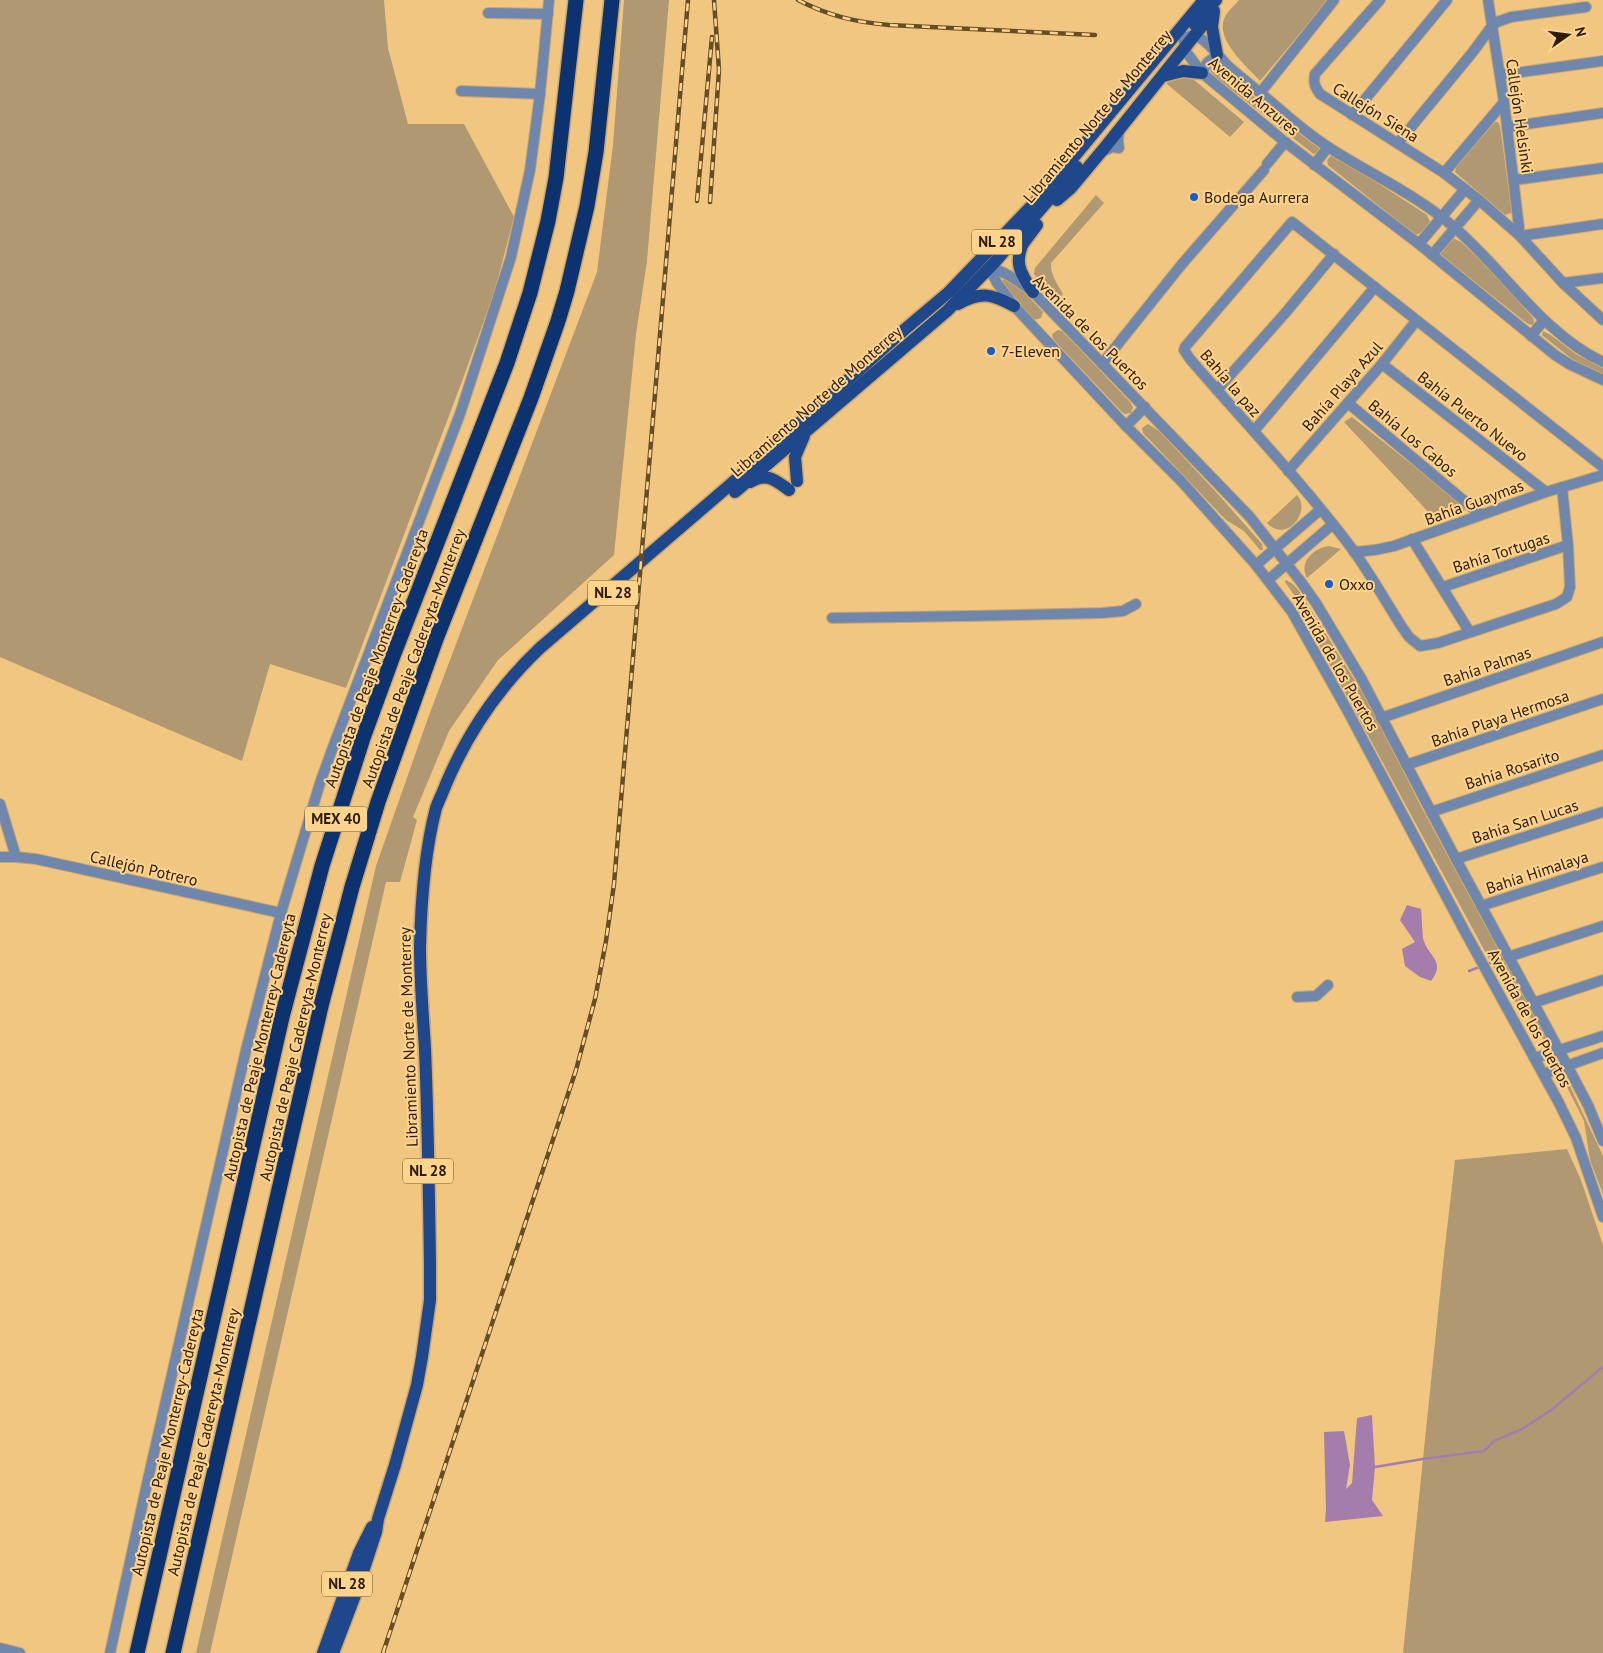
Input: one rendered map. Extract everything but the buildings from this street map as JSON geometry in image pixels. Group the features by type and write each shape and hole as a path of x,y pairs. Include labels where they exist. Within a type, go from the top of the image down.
{"highway":[{"name":"Autopista de Peaje Monterrey-Cadereyta","path":"137,1653 282,1017 319,874 392,656 504,372 530,293 548,222 555,185 576,0"},
{"name":"Autopista de Peaje Cadereyta-Monterrey","path":"173,1653 319,1015 352,887 378,802 410,712 436,640 534,389 567,291 588,206 596,152 612,0"}],"main road":[{"name":"Libramiento Norte de Monterrey","path":"1050,194 1128,92 1204,0"},
{"path":"1022,245 1057,200 1085,172 1163,76 1213,4 1224,0"},
{"path":"1213,4 1212,26 1217,55"},
{"path":"1128,92 1148,74 1177,41 1188,41"},
{"name":"Libramiento Norte de Monterrey","path":"331,1653 357,1590 376,1532 417,1385 422,1357 430,1300 430,1215 420,949 424,871 436,808 465,745 493,700 525,662 789,434 949,292 1050,194 1188,41"},
{"path":"1163,76 1183,71 1202,73"},
{"path":"904,330 926,318 975,275 989,268 993,257 1050,194 1085,172"},
{"path":"1033,292 1024,279 1018,265 1018,258 1022,245 1050,194"},
{"name":"Libramiento Norte de Monterrey","path":"435,818 441,811 457,772 480,728 505,693 532,663 597,605 809,429 947,310 989,268"},
{"path":"947,310 964,300 984,295 998,297 1014,306"},
{"path":"739,488 757,478 766,477 793,486 794,457 809,429"},
{"name":"Libramiento Norte de Monterrey","path":"323,1653 364,1541 368,1532 378,1520"},
{"path":"331,1653 344,1593"}],"street":[{"path":"110,1653 246,1050 281,913 323,774 460,414 511,257 530,170 549,0"},
{"path":"1260,93 1334,0"},
{"name":"Callejón Siena","path":"1380,0 1315,74 1315,88 1320,94 1444,173 1479,200 1520,236 1564,283 1603,320"},
{"path":"1352,115 1447,0"},
{"name":"Callejón Helsinki","path":"1488,0 1504,102 1520,236"},
{"path":"1398,143 1492,26 1511,17 1586,7"},
{"path":"488,13 548,14"},
{"name":"Avenida Anzures","path":"1603,362 1570,342 1544,320 1488,259 1456,228 1365,168 1328,147 1291,120 1217,55 1205,42 1188,41 1190,60 1202,73 1285,142 1419,244 1531,336 1569,364 1603,380"},
{"path":"1202,73 1207,62 1217,55"},
{"path":"1500,76 1603,61"},
{"path":"461,90 540,94"},
{"path":"1444,173 1504,102"},
{"path":"1507,127 1603,113"},
{"path":"1102,364 1182,264 1285,142"},
{"path":"1314,165 1328,147"},
{"path":"1514,180 1603,168"},
{"path":"1419,244 1465,189"},
{"path":"1432,255 1479,200"},
{"name":"Bahía la paz","path":"1562,487 1568,546 1570,587 1568,597 1556,604 1420,646 1414,642 1402,627 1354,552 1333,524 1184,350 1189,340 1292,222 1603,467"},
{"path":"1520,236 1603,224"},
{"path":"1217,390 1287,311 1334,254"},
{"name":"Avenida de los Puertos","path":"989,268 1010,275 1033,292 1244,511 1301,582 1361,678 1588,1105 1603,1141"},
{"name":"Avenida de los Puertos","path":"989,268 997,283 1014,306 1126,426 1182,482 1256,565 1292,612 1536,1058 1576,1138 1603,1218"},
{"path":"1564,283 1603,278"},
{"path":"1254,431 1375,287"},
{"path":"1531,336 1544,320"},
{"name":"Bahía Playa Azul","path":"1288,471 1382,364 1416,321"},
{"name":"Bahía Puerto Nuevo","path":"1382,364 1546,492"},
{"name":"Bahía Los Cabos","path":"1348,403 1481,516"},
{"path":"1126,426 1145,407"},
{"name":"Bahía Guaymas","path":"1354,552 1375,550 1412,540 1546,492 1603,474"},
{"path":"1256,565 1320,510"},
{"path":"1268,580 1333,524"},
{"path":"1412,540 1469,631"},
{"name":"Bahía Tortugas","path":"1443,587 1568,546"},
{"path":"832,618 1102,613 1123,611 1136,604"},
{"name":"Bahía Palmas","path":"1381,718 1603,642"},
{"name":"Bahía Playa Hermosa","path":"1406,765 1603,699"},
{"name":"Bahía Rosarito","path":"1431,812 1603,755"},
{"path":"0,804 16,857"},
{"name":"Bahía San Lucas","path":"1456,859 1603,812"},
{"name":"Callejón Potrero","path":"0,857 36,859 281,913"},
{"name":"Bahía Himalaya","path":"1481,906 1603,867"},
{"path":"1508,957 1603,926"},
{"path":"1533,1003 1603,980"},
{"path":"1297,997 1316,996 1328,985"},
{"path":"1536,1058 1603,1036"},
{"path":"1544,1074 1603,1054"},
{"path":"0,1648 20,1653"}],"shaded area":[{"path":"0,0 384,0 388,48 408,124 464,124 514,217 495,290 346,688 270,664 242,761 0,657"},
{"path":"624,0 669,0 647,261 636,334 614,555 498,660 449,731 413,817 417,820 400,882 386,882 210,1653 196,1653 376,866 428,718 597,272 613,145"},
{"path":"1239,0 1328,0 1260,81 1233,51 1224,33 1223,24 1226,15"},
{"path":"1217,61 1269,112 1319,148 1318,152 1313,154 1214,76 1209,69 1210,64"},
{"path":"1180,77 1193,79 1244,122 1230,137 1167,84 1167,82"},
{"path":"1495,122 1498,122 1500,126 1511,207 1511,213 1505,215 1455,172 1457,164"},
{"path":"1331,156 1339,158 1427,215 1430,222 1425,229 1414,234 1328,165 1327,160"},
{"path":"1096,195 1104,203 1051,263 1053,275 1063,294 1057,301 1034,274 1035,268"},
{"path":"1453,238 1461,242 1488,267 1511,292 1533,318 1533,325 1528,324 1441,255 1441,252"},
{"path":"1004,278 1012,279 1043,312 1041,318 1034,320 1002,286"},
{"path":"1058,330 1062,331 1070,339 1130,402 1133,407 1131,413 1125,414 1122,412 1053,339 1052,334"},
{"path":"1543,331 1576,354 1603,368 1603,375 1572,359 1542,335"},
{"path":"1352,417 1463,505 1464,511 1435,519 1344,422"},
{"path":"1148,424 1159,431 1217,493 1262,544 1263,550 1260,550 1244,531 1226,520 1143,433 1142,428"},
{"path":"1297,495 1301,502 1301,509 1295,523 1289,528 1282,530 1274,528 1267,523"},
{"path":"1329,546 1341,549 1307,578 1305,572 1306,561 1313,553"},
{"path":"1286,580 1299,591 1365,697 1424,812 1546,1038 1549,1048 1528,1014 1508,994 1317,641 1299,602 1285,582"},
{"path":"1407,905 1421,909 1423,938 1437,963 1435,974 1431,981 1420,977 1405,966 1402,949 1415,942 1400,920"},
{"path":"1568,1082 1603,1156 1603,1194 1590,1160 1584,1121 1566,1085"},
{"path":"1567,1149 1581,1180 1603,1245 1603,1653 1403,1653 1455,1160"},
{"path":"1372,1415 1375,1467 1372,1500 1383,1516 1325,1522 1324,1432 1344,1431 1350,1465 1346,1489 1352,1483 1357,1418"}],"waterway":[{"path":"1487,964 1505,958"},
{"path":"1469,971 1482,966"},
{"path":"1375,1467 1484,1451 1494,1441 1522,1429 1550,1411 1603,1367"}],"railway":[{"path":"383,1653 576,1070 595,999 606,941 614,884 688,0"},
{"path":"710,202 719,70 714,0"},
{"path":"798,0 831,14 877,24 1095,35"},
{"path":"697,201 712,37"}],"place":[{"name":"Bodega Aurrera","path":"1194,197"},
{"name":"7-Eleven","path":"991,351"},
{"name":"Oxxo","path":"1329,584"}]}
